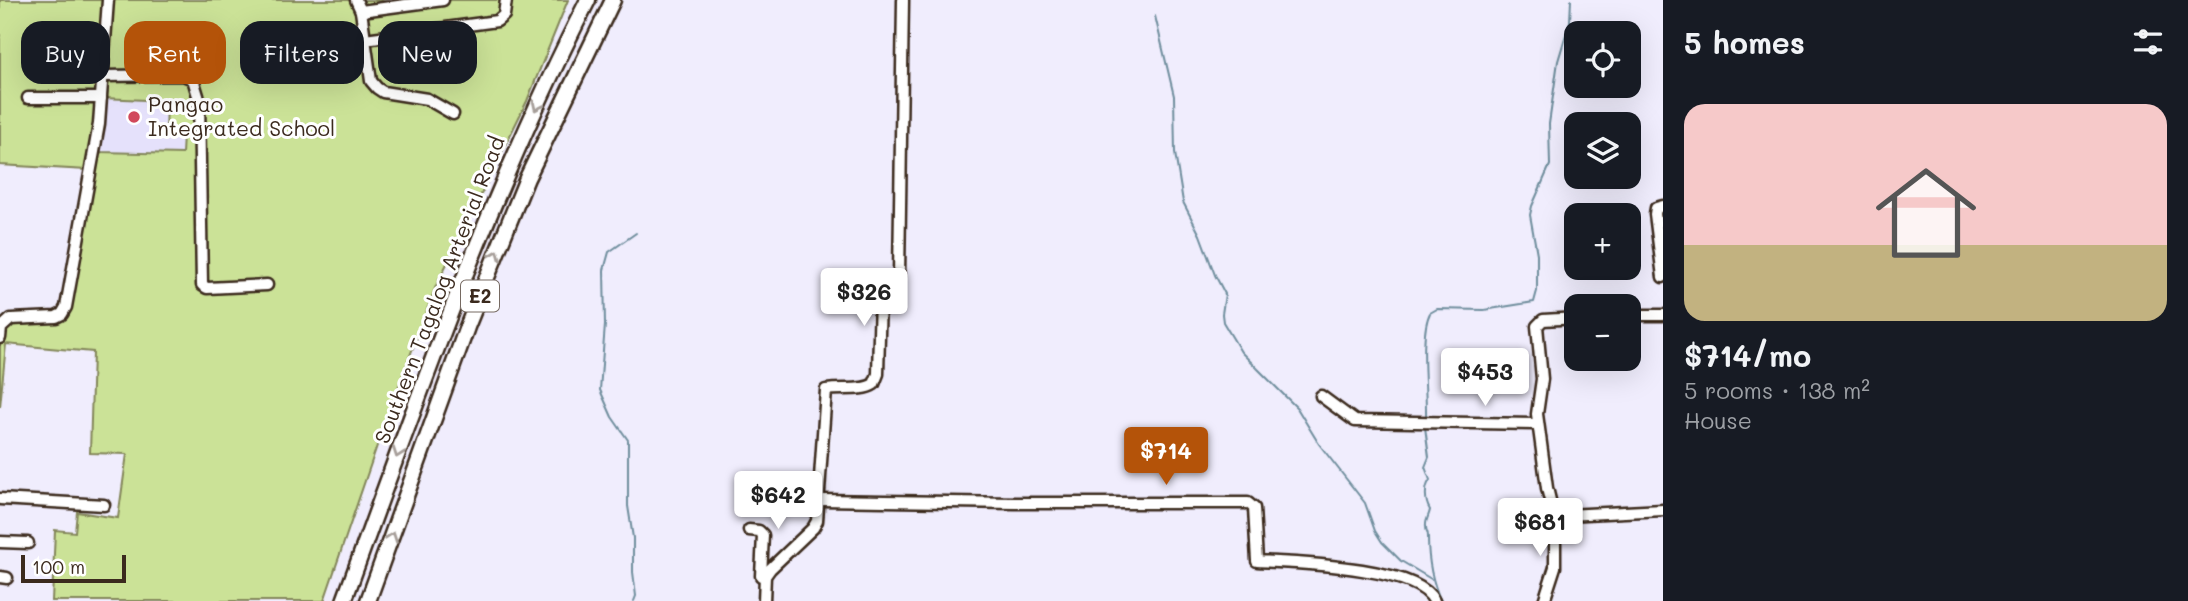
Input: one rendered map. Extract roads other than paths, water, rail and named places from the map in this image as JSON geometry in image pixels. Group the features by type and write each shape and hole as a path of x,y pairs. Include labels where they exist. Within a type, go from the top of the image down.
{"highway":[{"name":"Southern Tagalog Arterial Road","path":"344,601 446,320 501,183 588,0"},
{"name":"Southern Tagalog Arterial Road","path":"368,601 467,327 527,178 613,0"}],"street":[{"path":"107,21 108,0"},
{"path":"356,0 361,11 371,81 383,92 433,101 453,114"},
{"path":"361,11 443,0"},
{"path":"365,39 497,21 504,15 506,0"},
{"path":"764,601 765,576 817,521 826,390 840,387 868,388 874,384 878,374 880,296 898,276 903,0"},
{"path":"110,76 183,75 193,79 199,99 202,285 207,288 267,285"},
{"path":"0,338 1,327 11,319 56,317 62,314 66,307 99,124 102,84"},
{"path":"28,99 101,98"},
{"path":"1663,206 1656,208 1655,214 1663,277"},
{"path":"1641,315 1663,315"},
{"path":"1544,601 1555,567 1555,521 1547,488 1537,414 1542,379 1537,326 1543,320 1564,319"},
{"path":"1321,396 1352,421 1538,424"},
{"path":"0,499 104,505"},
{"path":"820,500 1248,503 1254,508 1258,561 1308,563 1391,575 1424,589 1434,601"},
{"path":"1555,521 1567,515 1663,510"},
{"path":"749,530 762,533 761,576 765,576"},
{"path":"0,542 28,543"}],"waterway":[{"path":"1426,418 1424,349 1430,313 1437,309 1484,310 1534,302 1537,291 1537,254 1530,215 1550,165 1549,124 1558,61 1570,21 1571,0"},
{"path":"1155,16 1174,96 1175,153 1183,202 1225,294 1223,322 1241,352 1297,408 1319,444 1365,503 1382,542 1401,561 1431,579"},
{"path":"634,601 633,538 628,506 628,440 612,417 600,390 605,325 604,270 609,252 636,233"},
{"path":"1425,427 1429,457 1425,467 1430,480 1426,491 1430,510 1426,528 1431,570 1441,601"}],"place":[{"name":"Pangao Integrated School","path":"134,117"}]}
